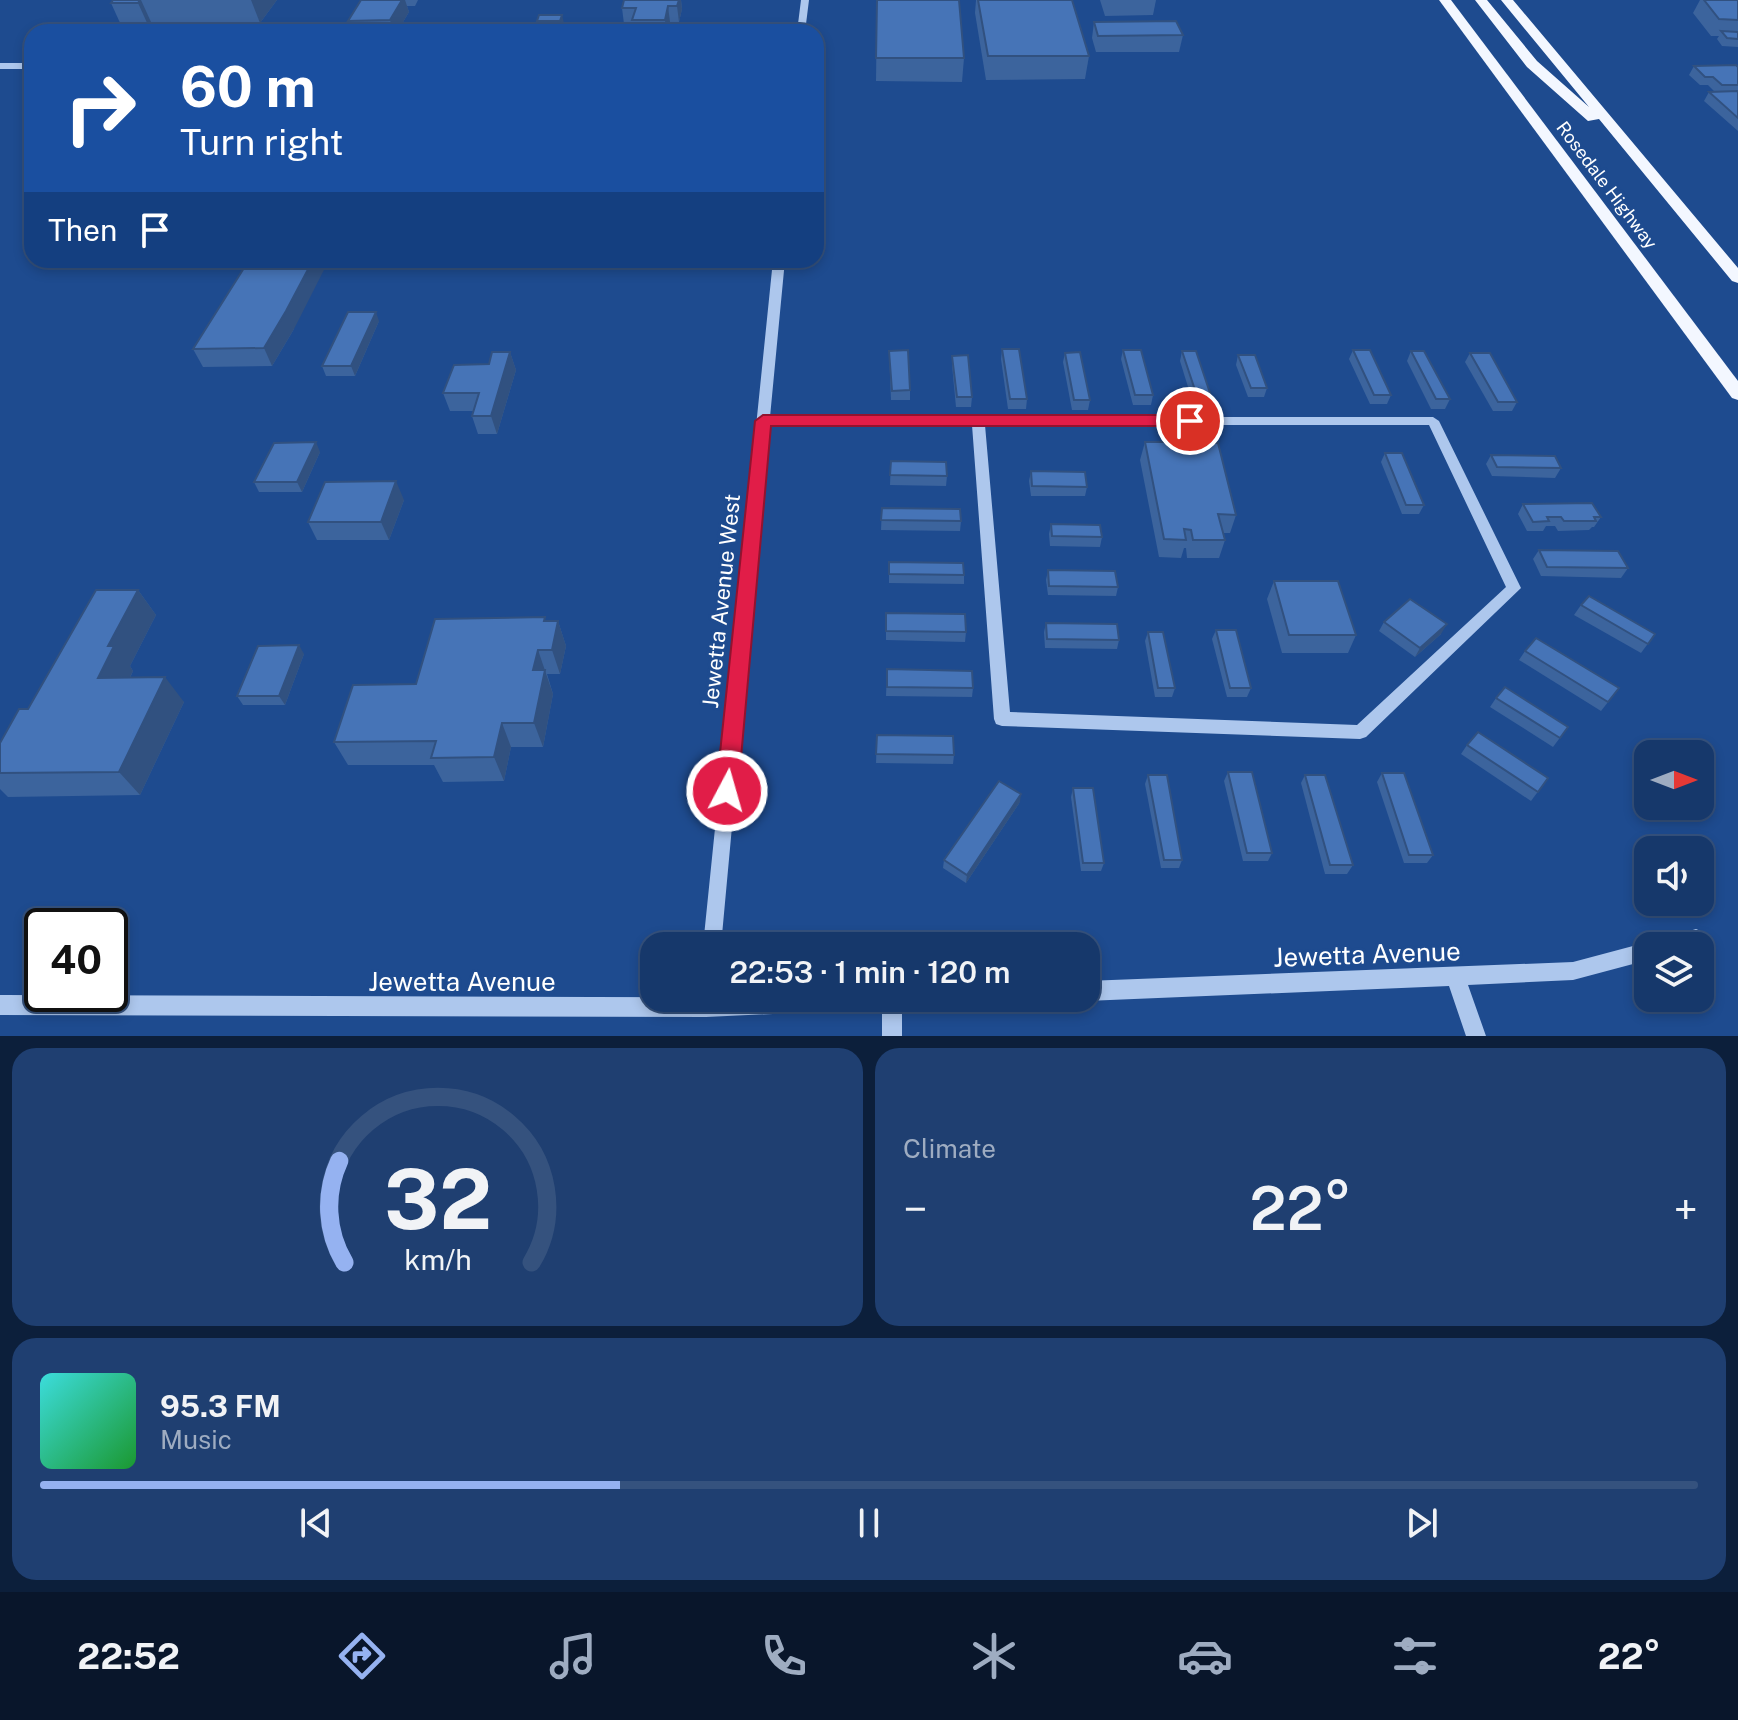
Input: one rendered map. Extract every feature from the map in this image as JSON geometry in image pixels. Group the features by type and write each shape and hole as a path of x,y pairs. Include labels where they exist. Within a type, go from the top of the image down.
{"main road":[{"name":"Rosedale Highway","path":"1445,0 1738,394"},
{"path":"1481,0 1532,64 1627,145"},
{"name":"Rosedale Highway","path":"1507,0 1738,278"}],"street":[{"path":"802,24 805,0"},
{"path":"0,66 24,66"},
{"name":"Jewetta Avenue West","path":"713,932 778,268"},
{"path":"763,421 978,421 1433,421 1514,588 1360,732 1002,719 978,421"},
{"name":"Jewetta Avenue","path":"1100,990 1573,971 1634,955"},
{"path":"1455,976 1476,1036"},
{"name":"Jewetta Avenue","path":"0,1005 640,1003"},
{"path":"892,1012 892,1036"}],"building":[{"path":"113,0 140,0 138,3 111,3"},
{"path":"361,0 402,0 390,20 348,21"},
{"path":"624,0 679,0 677,6 668,6 665,20 632,20 636,8 622,8"},
{"path":"877,0 959,0 964,58 876,58"},
{"path":"978,0 1072,0 1089,56 988,56"},
{"path":"1704,0 1738,0 1738,20 1719,19"},
{"path":"539,15 562,15 560,21 537,21"},
{"path":"1176,21 1183,35 1098,36 1094,22"},
{"path":"1721,31 1738,32 1738,39 1727,38"},
{"path":"1736,65 1738,85 1722,85 1713,77 1705,77 1694,66"},
{"path":"1738,91 1738,118 1709,92"},
{"path":"244,268 309,268 264,348 193,349"},
{"path":"348,312 376,312 351,366 322,366"},
{"path":"1002,349 1019,349 1027,399 1010,399"},
{"path":"908,350 910,390 892,391 889,351"},
{"path":"1123,350 1141,350 1153,395 1135,395"},
{"path":"1353,350 1370,350 1391,395 1374,395"},
{"path":"1182,351 1196,351 1210,393 1196,393"},
{"path":"1411,351 1424,351 1450,399 1436,399"},
{"path":"492,352 510,352 491,416 472,416 479,393 443,393 454,365 489,364"},
{"path":"1080,352 1090,400 1074,400 1065,353"},
{"path":"1470,353 1490,353 1517,402 1498,402"},
{"path":"968,355 972,397 957,397 952,356"},
{"path":"1238,355 1255,355 1267,388 1251,388"},
{"path":"1170,439 1218,443 1236,515 1218,514 1225,540 1193,540 1191,530 1184,529 1186,540 1164,539 1145,442 1171,442"},
{"path":"316,442 297,482 254,482 274,443"},
{"path":"1385,453 1402,453 1424,505 1406,505"},
{"path":"1491,455 1555,456 1561,468 1497,467"},
{"path":"891,461 946,462 947,476 890,475"},
{"path":"1031,471 1085,472 1087,487 1032,486"},
{"path":"396,481 381,522 308,522 325,482"},
{"path":"1592,503 1601,517 1594,517 1596,521 1564,521 1561,517 1547,517 1549,521 1533,522 1523,504"},
{"path":"882,508 960,509 961,521 881,520"},
{"path":"1051,524 1100,525 1102,537 1052,536"},
{"path":"1539,550 1618,551 1628,568 1547,567"},
{"path":"889,562 963,563 964,575 889,574"},
{"path":"1048,570 1115,571 1118,587 1049,586"},
{"path":"1274,581 1338,581 1356,635 1289,635"},
{"path":"96,590 138,590 108,646 114,646 98,678 165,677 119,772 0,773 0,743 19,709 28,709"},
{"path":"1589,596 1655,634 1648,644 1581,605"},
{"path":"1410,599 1447,624 1420,648 1384,622"},
{"path":"886,613 965,614 966,632 886,631"},
{"path":"545,617 544,621 558,621 552,650 538,650 533,670 545,670 534,723 502,723 494,757 431,758 436,741 334,742 353,685 416,684 435,619"},
{"path":"1046,623 1117,624 1119,640 1047,639"},
{"path":"1216,630 1236,630 1251,688 1230,688"},
{"path":"1148,632 1163,632 1175,688 1158,688"},
{"path":"1536,638 1619,688 1608,702 1525,651"},
{"path":"299,645 279,696 237,696 258,646"},
{"path":"887,669 972,671 973,688 887,687"},
{"path":"1505,687 1568,727 1560,738 1496,698"},
{"path":"1478,732 1548,778 1538,792 1467,745"},
{"path":"877,735 953,736 954,755 876,754"},
{"path":"1228,772 1252,772 1272,853 1247,853"},
{"path":"1382,773 1404,773 1433,855 1409,855"},
{"path":"1148,775 1167,775 1182,860 1164,860"},
{"path":"1305,775 1325,775 1353,865 1330,865"},
{"path":"999,781 1021,794 967,875 944,860"},
{"path":"1073,788 1093,788 1104,863 1083,863"}],"route":[{"path":"727,791 763,421 1190,421"}]}
